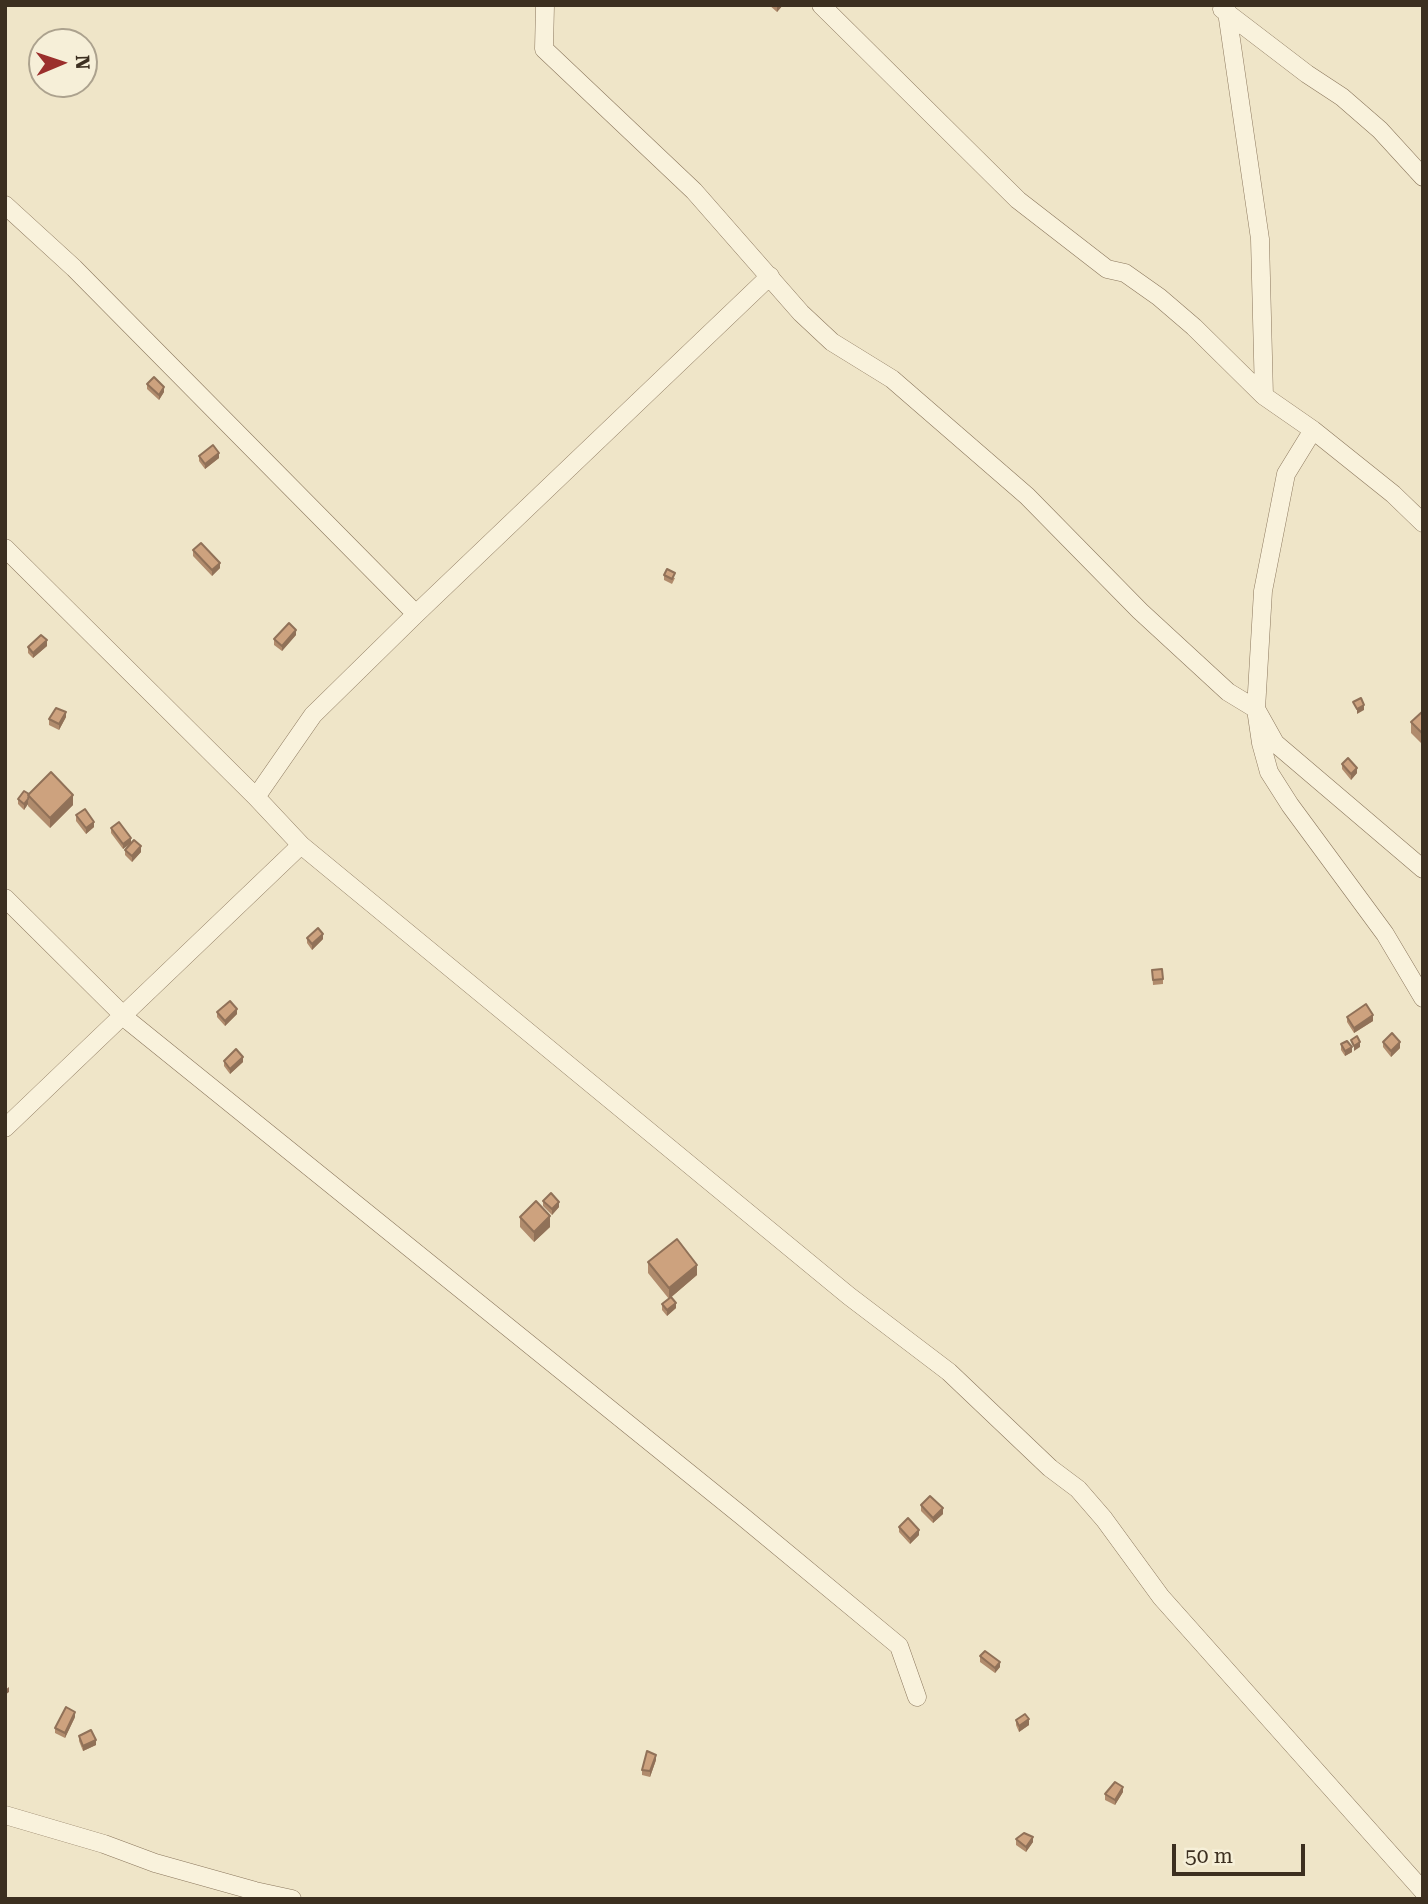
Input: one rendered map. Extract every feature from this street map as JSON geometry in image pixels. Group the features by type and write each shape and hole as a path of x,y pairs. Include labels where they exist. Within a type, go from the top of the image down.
{"street":[{"path":"545,5 544,49 694,191 801,313 832,342 892,379 1027,496 1187,655 1228,692 1256,709 1275,743 1423,869"},
{"path":"821,5 1018,200 1107,270 1125,274 1159,297 1194,327 1264,396 1313,430 1393,494 1423,523"},
{"path":"1224,8 1260,239 1264,396"},
{"path":"1224,8 1307,74 1342,97 1380,131 1423,177"},
{"path":"5,205 74,268 416,614"},
{"path":"256,797 313,715 770,276"},
{"path":"1313,430 1286,474 1263,591 1256,709 1261,743 1269,772 1290,805 1385,934 1423,998"},
{"path":"5,548 256,797 300,845 849,1296 949,1372 1041,1461 1078,1489 1104,1519 1161,1597 1423,1891"},
{"path":"5,1128 300,845"},
{"path":"5,898 124,1016 743,1516 899,1646 917,1697"},
{"path":"5,1815 104,1844 155,1863 292,1899"}],"building":[{"path":"154,377 164,387 159,395 147,384"},
{"path":"213,445 219,453 205,464 199,456"},
{"path":"201,543 220,563 212,570 193,550"},
{"path":"667,569 675,573 672,579 664,575"},
{"path":"289,623 296,630 282,646 274,639"},
{"path":"41,635 47,640 33,653 28,647"},
{"path":"1361,698 1364,705 1357,709 1353,702"},
{"path":"56,708 66,712 59,724 49,719"},
{"path":"1423,711 1423,734 1411,722"},
{"path":"1348,758 1357,768 1351,774 1342,764"},
{"path":"51,772 73,795 50,818 28,795"},
{"path":"24,791 29,794 24,804 18,799"},
{"path":"85,809 94,822 86,828 76,815"},
{"path":"119,822 131,838 123,844 111,828"},
{"path":"134,840 141,846 132,856 125,850"},
{"path":"318,928 323,934 312,944 307,938"},
{"path":"1162,969 1163,979 1153,980 1152,970"},
{"path":"230,1001 237,1009 225,1021 217,1012"},
{"path":"1366,1004 1373,1015 1354,1028 1347,1017"},
{"path":"1392,1033 1400,1042 1391,1051 1383,1042"},
{"path":"1357,1036 1360,1042 1354,1046 1351,1040"},
{"path":"1347,1041 1352,1047 1345,1051 1341,1044"},
{"path":"236,1049 243,1057 230,1069 224,1061"},
{"path":"551,1193 559,1202 552,1209 543,1201"},
{"path":"536,1201 550,1216 534,1232 520,1217"},
{"path":"677,1239 697,1265 669,1288 648,1262"},
{"path":"671,1297 676,1303 667,1310 662,1304"},
{"path":"930,1496 943,1508 933,1518 921,1505"},
{"path":"908,1518 919,1530 910,1539 899,1527"},
{"path":"985,1651 1000,1662 995,1668 980,1656"},
{"path":"66,1707 75,1712 65,1733 55,1728"},
{"path":"1025,1714 1029,1719 1019,1726 1016,1720"},
{"path":"91,1730 96,1740 83,1746 79,1736"},
{"path":"647,1751 656,1755 650,1771 642,1770"},
{"path":"1115,1782 1123,1787 1115,1800 1105,1794"},
{"path":"1024,1833 1033,1837 1026,1847 1016,1839"}]}
